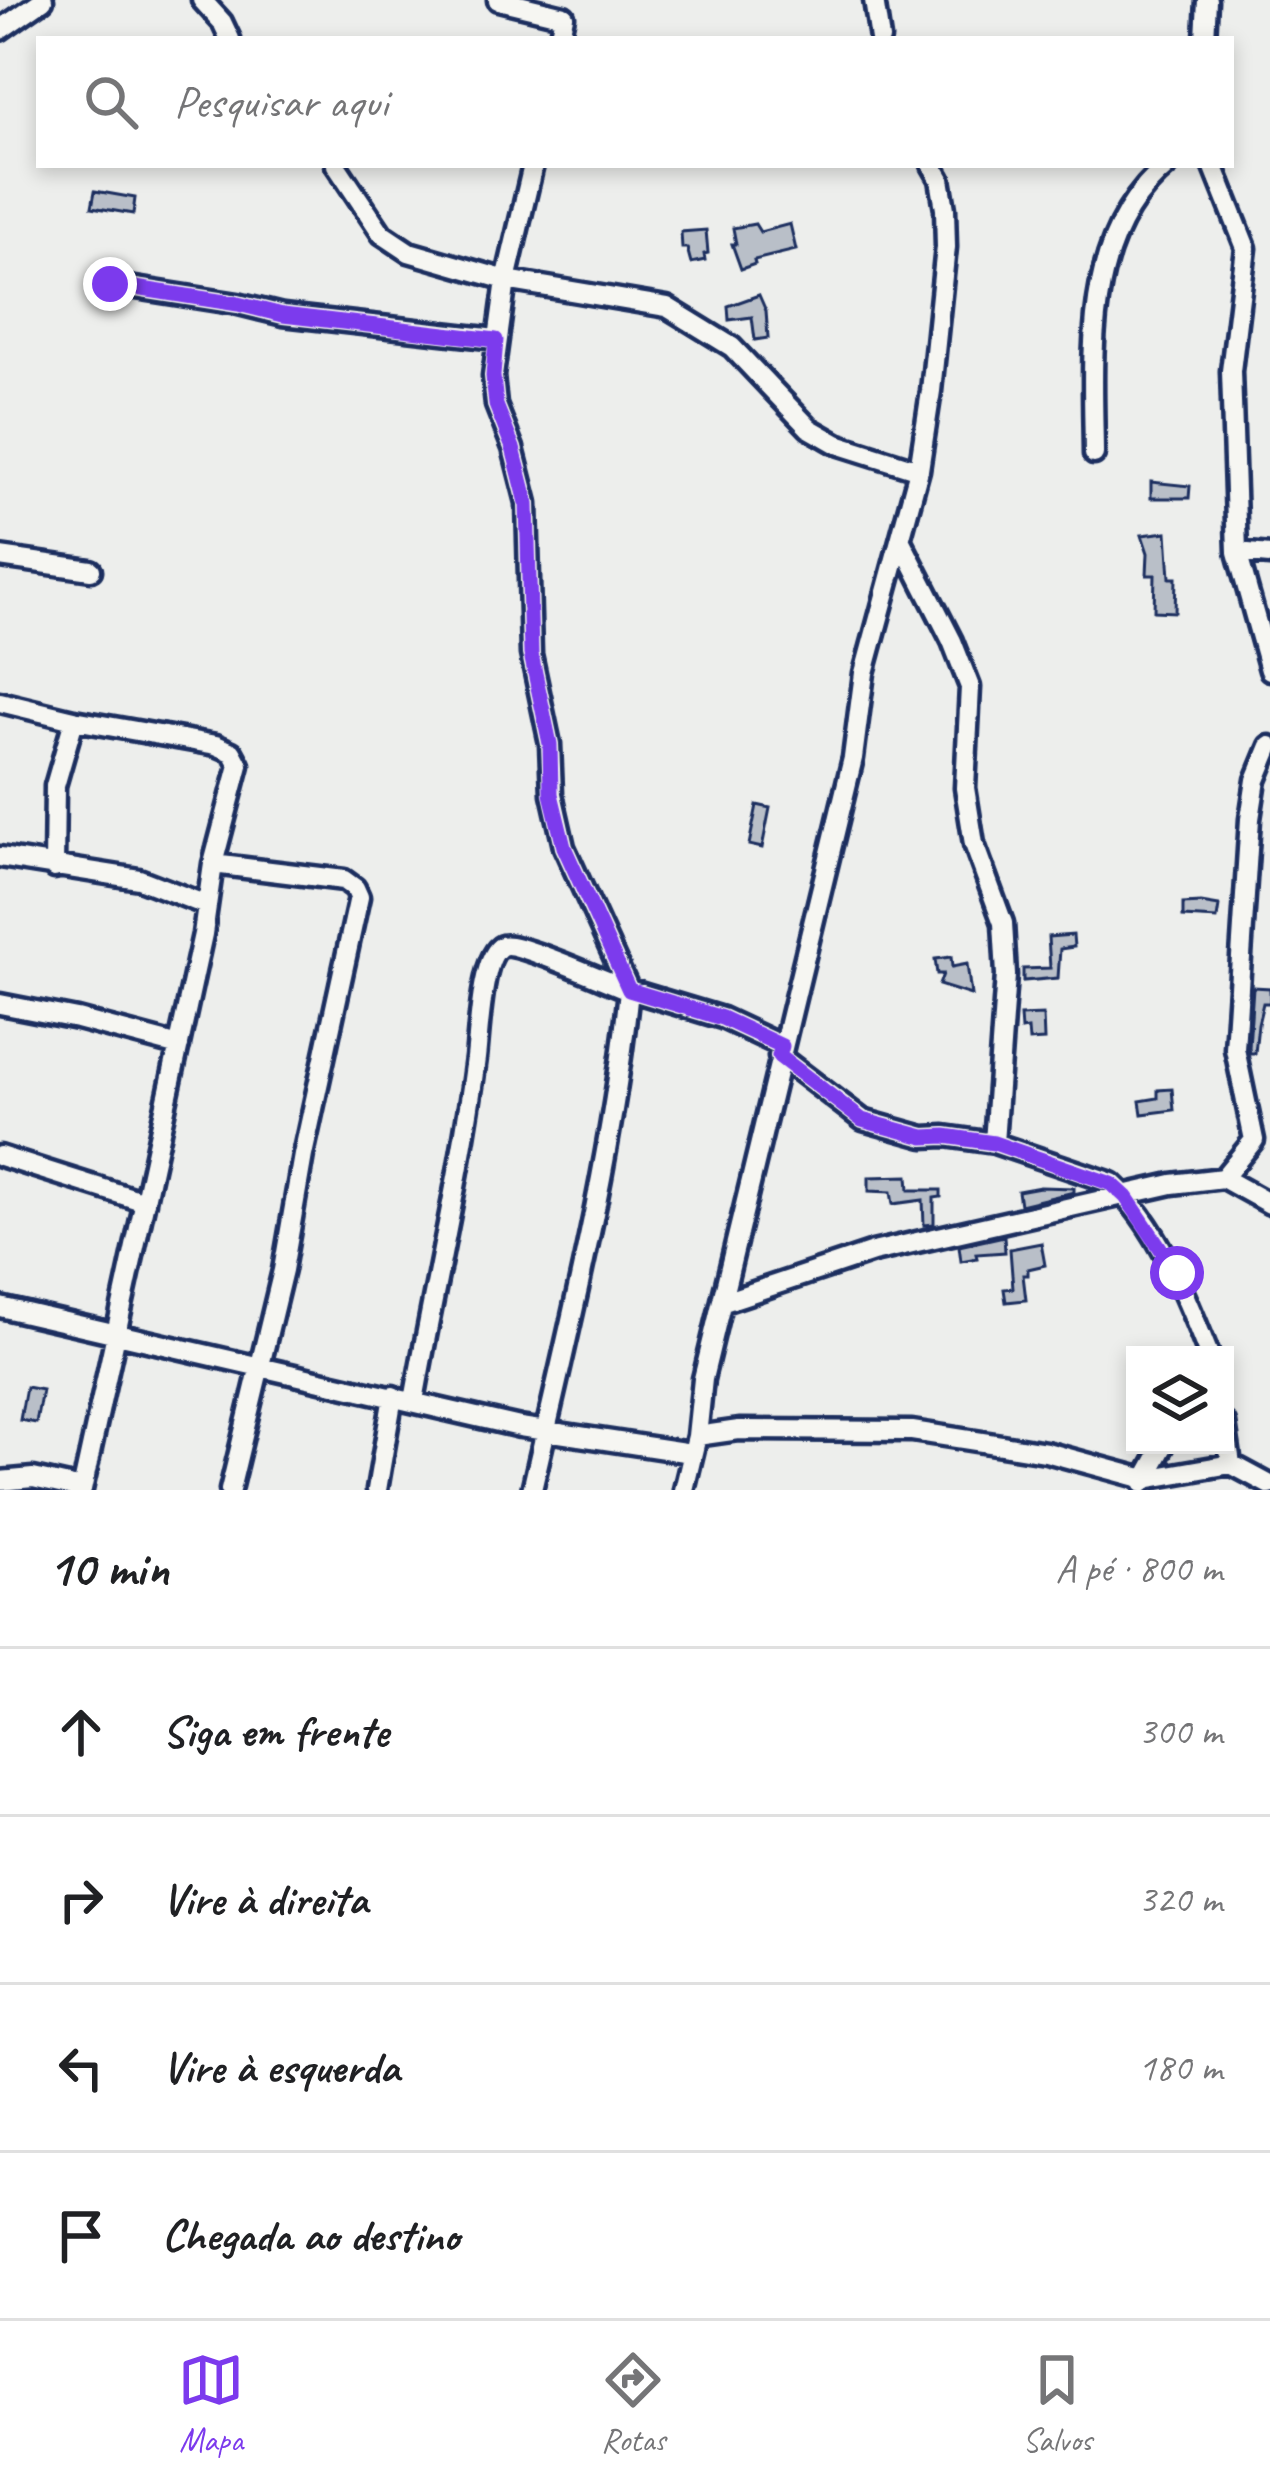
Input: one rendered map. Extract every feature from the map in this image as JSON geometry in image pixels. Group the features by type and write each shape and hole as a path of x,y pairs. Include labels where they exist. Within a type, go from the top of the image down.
{"street":[{"path":"0,30 43,0"},
{"path":"202,0 229,36"},
{"path":"498,0 566,8"},
{"path":"874,0 880,36"},
{"path":"1205,36 1207,0"},
{"path":"338,168 382,234 409,252 506,280 667,307 732,347 809,428 837,444 919,470"},
{"path":"532,168 496,340 496,405 527,503 531,654 550,744 551,794 564,847 629,990 620,1085 532,1490"},
{"path":"684,1490 703,1379 853,758 864,673 919,470 946,248 943,194 933,168"},
{"path":"1094,454 1093,355 1100,279 1120,220 1142,186 1164,168"},
{"path":"1215,168 1246,248 1232,371 1237,552 1270,670"},
{"path":"110,284 283,315 496,340"},
{"path":"901,541 970,687 965,788 974,844 1003,923 1006,975 994,1143"},
{"path":"1237,552 1270,555"},
{"path":"0,557 91,570"},
{"path":"0,702 215,745 237,757 239,776 213,864 179,1046 82,1490 33,1478 0,1481"},
{"path":"54,868 55,786 74,720"},
{"path":"1223,1178 1262,1136 1235,1049 1250,830 1256,781 1270,746"},
{"path":"1250,830 1270,849"},
{"path":"0,857 139,879 206,904"},
{"path":"213,864 344,880 359,896 262,1366 230,1490"},
{"path":"414,1401 491,955 508,943 526,946 562,966 629,990 722,1018 780,1051 862,1120 924,1137 994,1143 1112,1184 1126,1197 1177,1273 1205,1346"},
{"path":"0,1004 179,1046"},
{"path":"0,1156 145,1202"},
{"path":"724,1302 872,1252 1172,1184 1223,1178 1270,1204"},
{"path":"0,1307 546,1429 694,1445 739,1430 913,1431 1046,1452 1142,1485 1231,1463 1270,1485"},
{"path":"377,1490 393,1396"},
{"path":"1142,1485 1158,1454"},
{"path":"1230,1454 1231,1463"}],"building":[{"path":"95,191 135,198 133,214 92,207"},
{"path":"755,224 760,232 790,224 796,250 754,260 755,264 741,269 732,244 736,244 733,228"},
{"path":"706,230 705,260 691,263 687,248 682,248 681,232"},
{"path":"759,295 768,338 755,340 752,317 729,320 728,306"},
{"path":"1151,482 1190,486 1189,498 1151,498"},
{"path":"1167,532 1170,578 1176,578 1175,612 1154,611 1155,575 1147,575 1148,553 1142,535"},
{"path":"757,805 770,808 762,848 749,845"},
{"path":"1183,904 1219,906 1217,919 1183,917"},
{"path":"1073,935 1074,947 1060,949 1058,978 1023,981 1023,969 1050,968 1048,937"},
{"path":"951,957 952,967 967,964 971,995 939,985 943,974 937,974 935,959"},
{"path":"1253,987 1270,988 1270,1003 1263,1003 1255,1053 1250,1053 1249,1048"},
{"path":"1043,1015 1044,1040 1029,1041 1028,1029 1021,1030 1020,1016"},
{"path":"1172,1089 1174,1110 1142,1114 1140,1101 1158,1098 1158,1090"},
{"path":"908,1176 909,1190 941,1190 941,1197 934,1198 934,1224 924,1225 923,1200 893,1204 891,1192 869,1191 869,1177"},
{"path":"1074,1188 1074,1192 1020,1205 1018,1191"},
{"path":"1004,1236 1005,1252 976,1254 977,1258 961,1261 959,1246"},
{"path":"1041,1243 1045,1265 1023,1275 1026,1300 1006,1302 1004,1289 1013,1288 1010,1249"},
{"path":"26,1387 42,1390 36,1423 20,1420"}],"route":[{"path":"110,284 283,315 496,340 496,405 527,503 531,654 550,744 551,794 564,847 629,990 722,1018 782,1046 779,1056 862,1120 924,1137 994,1143 1112,1184 1126,1197 1177,1273"}]}
